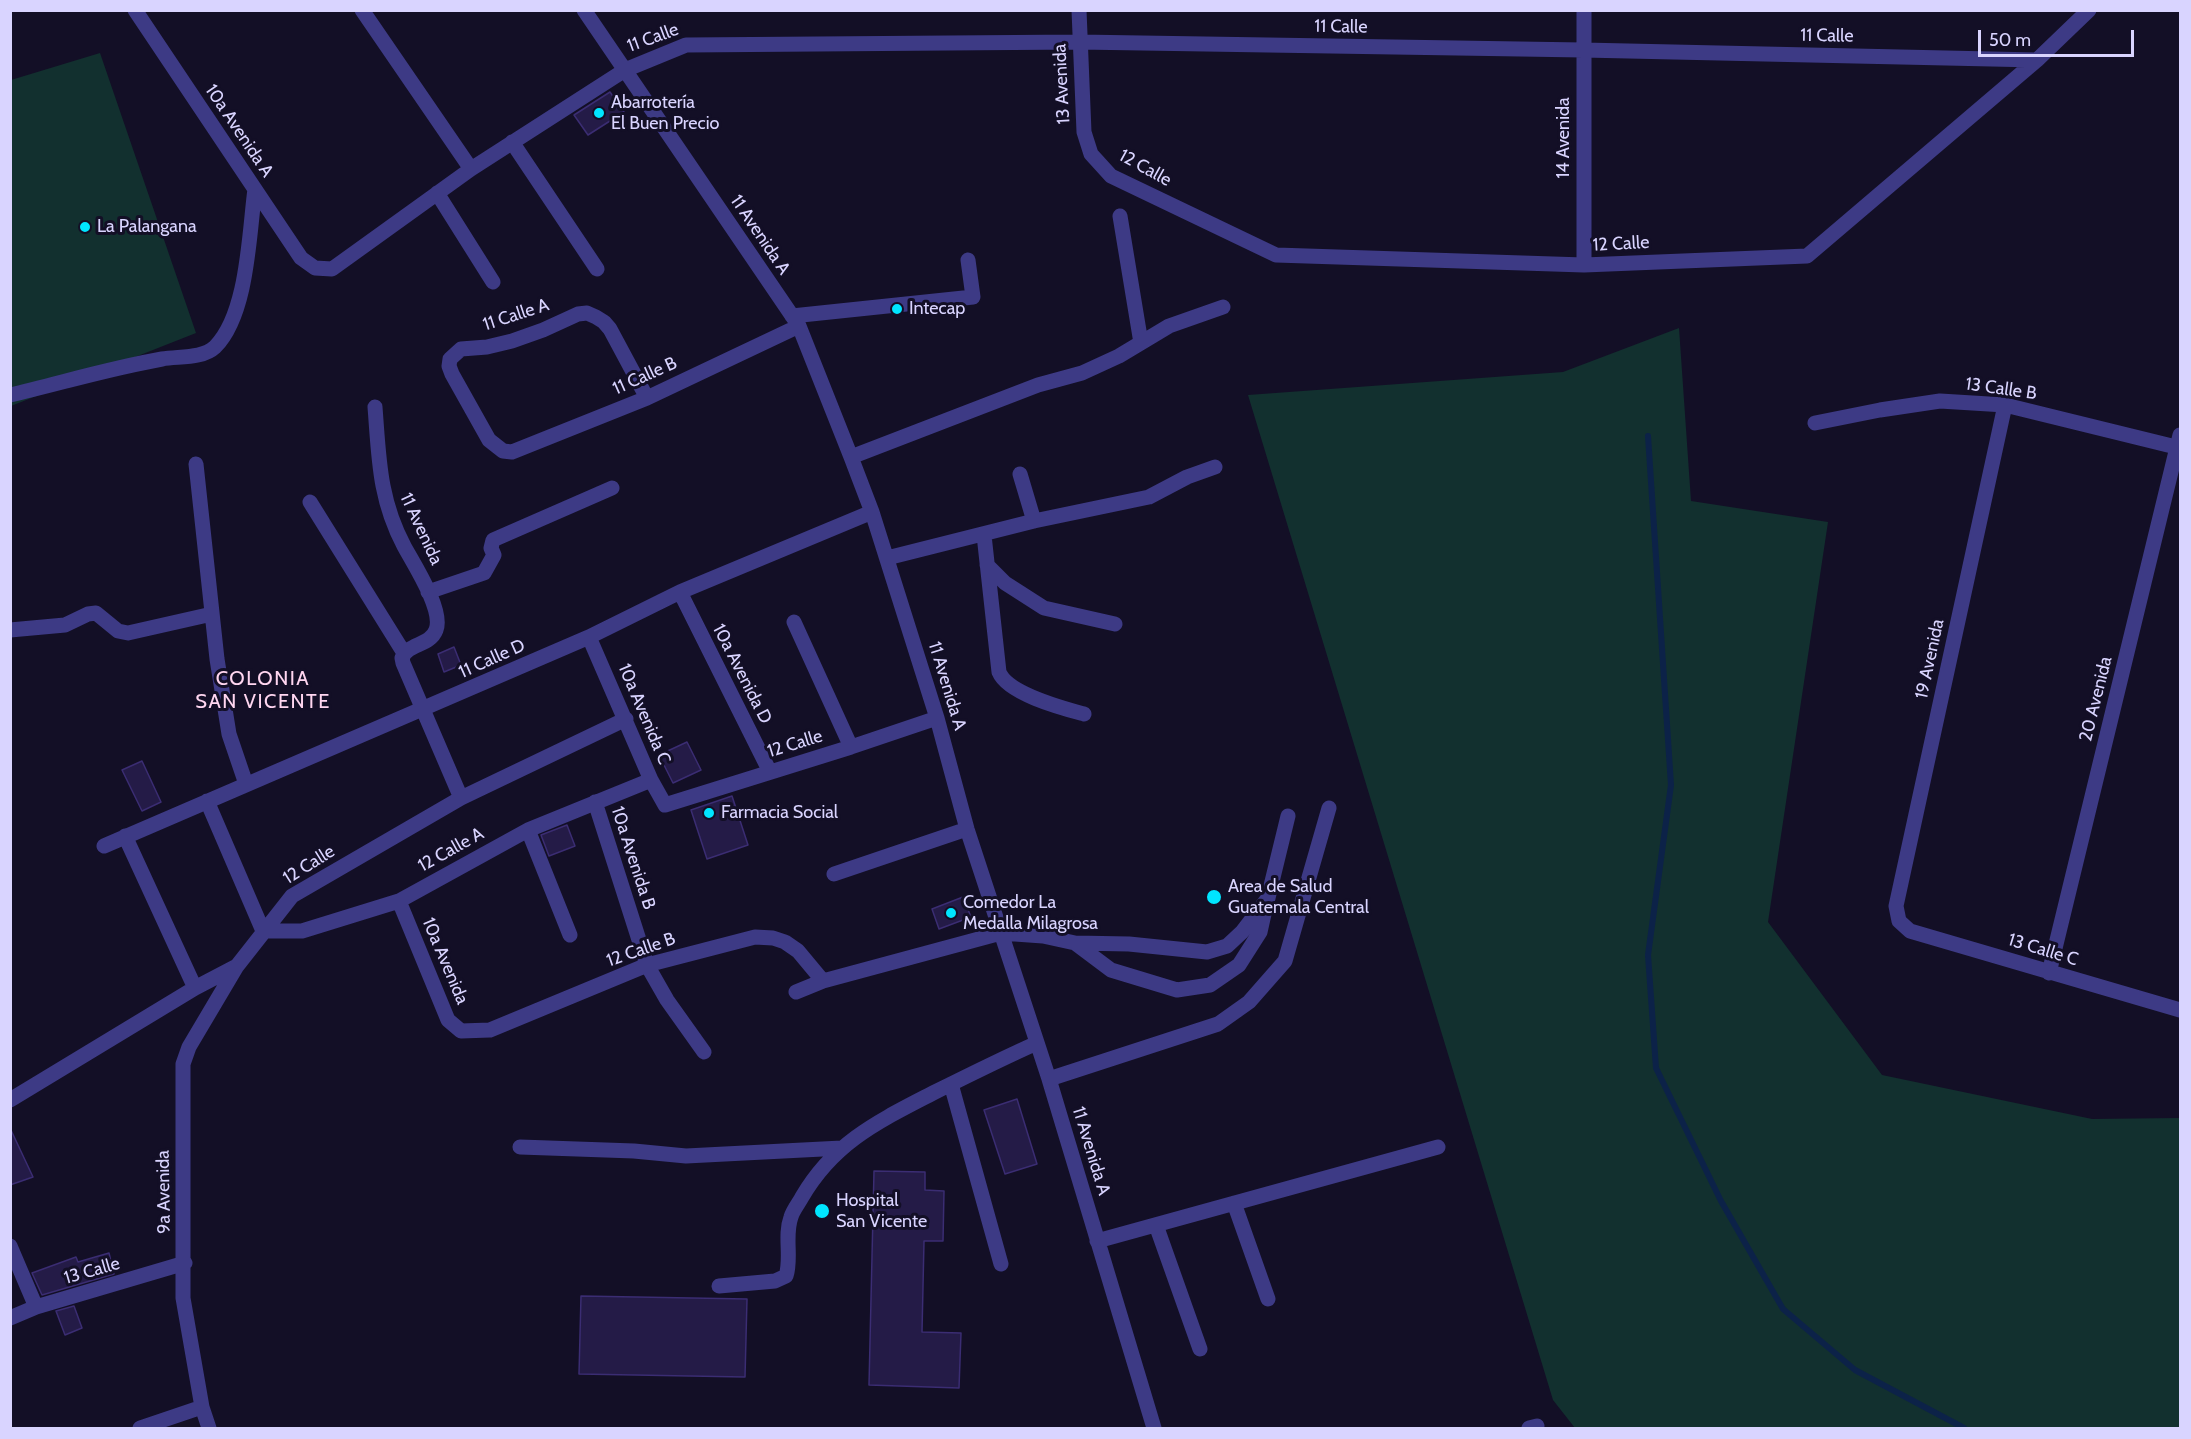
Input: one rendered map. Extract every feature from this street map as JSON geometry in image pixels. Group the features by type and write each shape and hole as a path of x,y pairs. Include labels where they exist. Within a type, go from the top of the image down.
{"street":[{"name":"10a Avenida A","path":"135,10 301,258 315,268"},
{"path":"362,10 471,169"},
{"name":"11 Avenida A","path":"584,10 795,321 851,457 872,512 937,718 967,829 1049,1079 1154,1428"},
{"name":"13 Avenida","path":"1079,10 1084,132 1091,154"},
{"name":"14 Avenida","path":"1584,10 1584,266"},
{"name":"12 Calle","path":"1091,154 1111,176 1276,255 1584,266 1807,255 2037,60 2089,10"},
{"name":"11 Calle","path":"315,268 332,269 471,169 625,69 686,45 1079,42 2037,60"},
{"path":"512,142 597,269"},
{"path":"10,395 162,358 202,354 214,347 228,328 242,289 255,189"},
{"path":"437,193 493,282"},
{"path":"1120,216 1141,343"},
{"name":"11 Calle B","path":"503,451 521,449 647,398 795,321 973,297 968,260"},
{"path":"851,457 1038,385 1082,373 1119,356 1169,326 1223,307"},
{"name":"11 Calle A","path":"503,451 489,440 452,374 449,366 450,359 461,349 487,347 512,341 578,314 587,313 604,322 610,329 647,398"},
{"name":"13 Calle B","path":"1815,423 1940,401 2005,405 2180,443"},
{"name":"19 Avenida","path":"1899,921 1896,906 2005,405"},
{"name":"11 Avenida","path":"375,407 381,477 386,503 403,544 422,576 437,614 436,630 427,642 404,653"},
{"name":"20 Avenida","path":"2049,973 2180,443"},
{"path":"196,464 212,615 228,734 246,784"},
{"path":"886,558 1034,521 1149,497 1186,477 1215,467"},
{"path":"1020,474 1034,521"},
{"path":"428,592 484,573 494,555 493,540 612,488"},
{"path":"310,502 404,653 403,663 461,798"},
{"name":"11 Calle D","path":"104,846 589,637 680,592 872,512"},
{"path":"984,535 1001,678 1008,684 1053,706 1084,714"},
{"path":"987,565 1005,583 1044,608 1115,624"},
{"name":"10a Avenida D","path":"680,592 770,772"},
{"path":"10,630 65,625 88,614 96,613 117,631 128,633 212,615"},
{"path":"794,622 851,747"},
{"name":"10a Avenida C","path":"589,637 651,780 665,806"},
{"name":"12 Calle","path":"665,806 937,718"},
{"name":"12 Calle","path":"10,1100 195,988 237,966 292,896 461,798 626,719"},
{"name":"12 Calle A","path":"263,931 302,932 399,901 528,830 651,780"},
{"path":"207,801 263,931"},
{"name":"10a Avenida B","path":"595,802 648,965 667,1000 704,1052"},
{"path":"1049,1079 1218,1024 1249,1002 1285,961 1329,808"},
{"path":"1076,943 1111,970 1122,974 1177,990 1210,985 1239,965 1260,932 1288,816"},
{"path":"834,874 967,829"},
{"path":"528,830 570,935"},
{"path":"125,836 195,988"},
{"path":"796,992 823,981 1001,933 1043,936 1076,943 1129,944 1207,952 1227,946 1242,932 1268,898"},
{"name":"10a Avenida","path":"399,901 448,1020 461,1031"},
{"name":"13 Calle C","path":"1899,921 1910,931 2181,1010"},
{"name":"12 Calle B","path":"461,1031 490,1030 648,965 754,937 773,938 785,942 798,951 823,981"},
{"name":"9a Avenida","path":"209,1428 202,1407 183,1298 185,1263 183,1064 189,1047 237,966"},
{"path":"719,1286 776,1281 786,1276 790,1266 787,1257 790,1218 815,1174 842,1148 872,1125 1037,1043"},
{"path":"951,1084 1001,1264"},
{"path":"520,1147 634,1151 686,1156 842,1148"},
{"path":"1097,1241 1438,1147"},
{"path":"1234,1203 1268,1299"},
{"path":"1156,1225 1200,1349"},
{"path":"10,1245 36,1307"},
{"name":"13 Calle","path":"10,1318 36,1307 185,1263"},
{"path":"140,1428 202,1407"}],"green space":[{"name":"La Palangana","path":"100,53 196,333 11,406 11,80"},
{"path":"1679,328 1691,501 1828,522 1768,922 1882,1075 2092,1119 2180,1118 2180,1428 1575,1428 1553,1400 1248,395 1563,372"}],"building":[{"name":"Abarrotería El Buen Precio","path":"610,92 624,112 588,135 574,115"},
{"path":"454,647 461,665 444,672 438,654"},
{"path":"687,742 701,770 673,783 659,755"},
{"path":"142,761 161,802 142,811 122,770"},
{"path":"732,796 748,845 707,859 691,810"},
{"path":"567,825 575,846 549,856 541,835"},
{"name":"Comedor La Medalla Milagrosa","path":"963,897 971,917 939,929 932,909"},
{"path":"1017,1099 1037,1164 1005,1174 984,1110"},
{"path":"10,1128 33,1177 10,1185"},
{"path":"874,1171 925,1172 925,1190 944,1191 943,1241 924,1241 922,1332 961,1333 959,1388 869,1385"},
{"path":"109,1253 114,1274 42,1295 32,1273 76,1257 78,1262"},
{"path":"581,1296 747,1299 745,1377 579,1374"},
{"path":"74,1306 82,1328 65,1335 56,1311"}],"waterway":[{"path":"1648,436 1671,785 1648,955 1656,1068 1721,1201 1783,1309 1855,1370 1964,1428"}],"place":[{"name":"Abarrotería El Buen Precio","path":"599,113"},
{"name":"La Palangana","path":"85,227"},
{"name":"Intecap","path":"897,309"},
{"name":"Farmacia Social","path":"709,813"},
{"name":"Area de Salud Guatemala Central","path":"1214,897"},
{"name":"Comedor La Medalla Milagrosa","path":"951,913"},
{"name":"Hospital San Vicente","path":"822,1211"}],"district":[{"name":"COLONIA SAN VICENTE","path":"263,690"}]}
